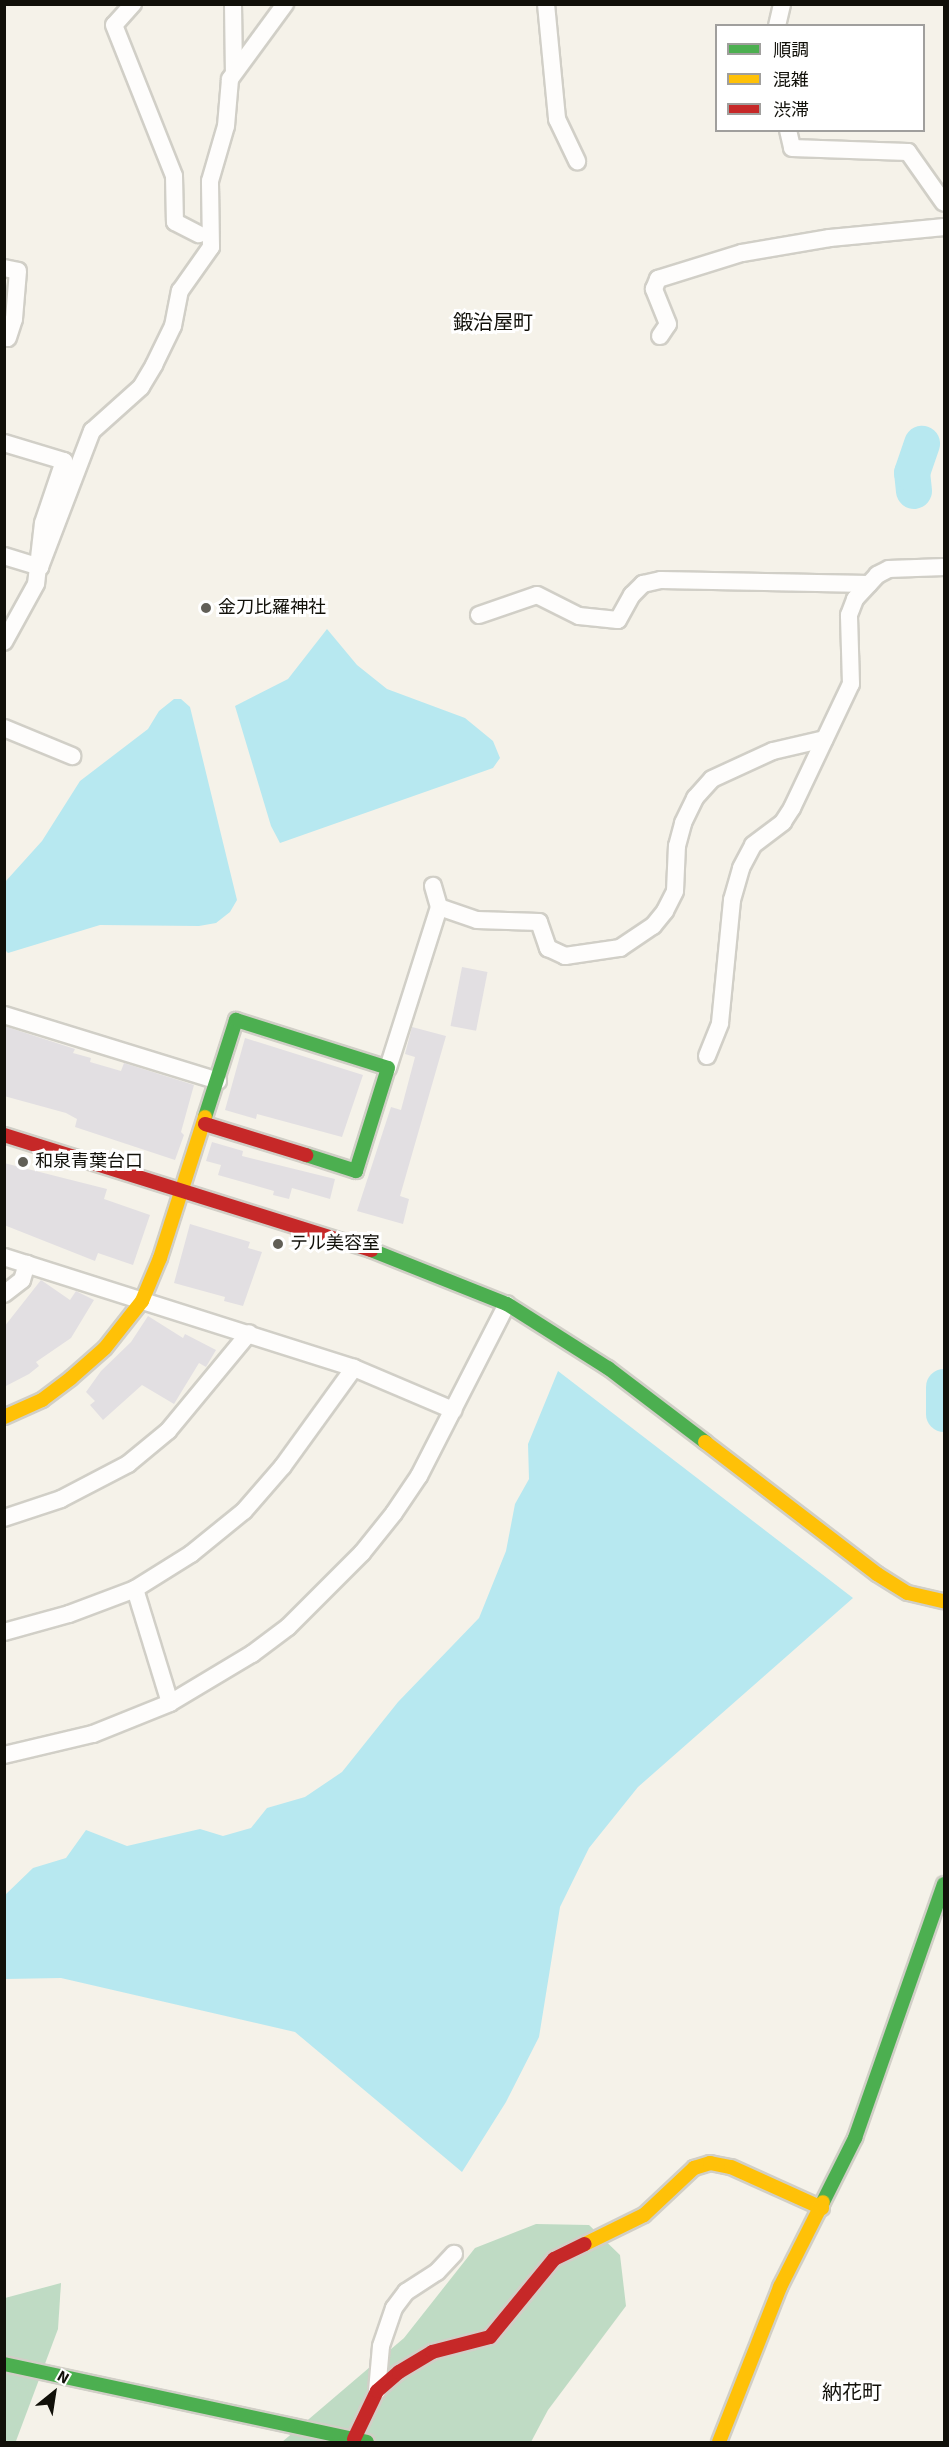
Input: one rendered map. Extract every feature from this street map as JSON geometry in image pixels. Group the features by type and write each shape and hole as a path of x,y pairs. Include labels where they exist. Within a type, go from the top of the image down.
{"street":[{"path":"133,4 114,25 174,176 175,222 199,234"},
{"path":"233,4 234,72"},
{"path":"4,642 36,584 40,567 92,431 141,387 173,326 180,291 207,257 211,247 210,181 226,126 230,79 285,4"},
{"path":"546,4 557,119 576,161"},
{"path":"777,24 782,4"},
{"path":"788,132 792,148 908,152 945,203"},
{"path":"660,336 668,324 654,289 658,279 742,253 830,238 945,227"},
{"path":"4,268 18,271 14,319 6,341"},
{"path":"4,442 64,461 43,523 40,567"},
{"path":"4,555 40,567"},
{"path":"707,1056 720,1023 732,900 741,868 753,845 787,815 851,684 849,615 855,599 869,584 889,569 945,567"},
{"path":"478,615 537,595 579,616 618,620 632,595 643,584 661,580 869,584"},
{"path":"4,728 72,756"},
{"path":"439,907 477,920 540,922 548,948 565,956 620,948 653,926 665,911 675,891 676,846 683,823 695,798 712,779 773,751 825,740"},
{"path":"205,1124 356,1172 439,907 433,886"},
{"path":"4,1015 218,1081"},
{"path":"4,1417 42,1400 71,1378 105,1347 142,1301 205,1124 236,1020 388,1068"},
{"path":"4,1135 389,1257 507,1304 608,1368 877,1574 908,1593 945,1601"},
{"path":"4,1257 354,1368 453,1410"},
{"path":"4,1294 22,1280 27,1264"},
{"path":"4,1755 93,1734 170,1703 252,1654 328,1590 394,1513 453,1410 507,1304"},
{"path":"4,1518 61,1499 128,1464 168,1431 249,1333"},
{"path":"4,1632 69,1614 135,1589 191,1554 244,1511 283,1466 354,1368"},
{"path":"135,1589 170,1703"},
{"path":"718,2442 780,2287 822,2208 855,2138 945,1884"},
{"path":"377,2391 432,2352 490,2337 554,2259 644,2215 694,2168 710,2163 731,2167 822,2208"},
{"path":"4,2364 358,2441 377,2391 381,2346 394,2308 406,2292 437,2272 454,2254"}],"green space":[{"path":"536,2224 589,2225 620,2255 626,2306 548,2410 531,2442 282,2442 404,2338 475,2248"},
{"path":"61,2283 58,2329 16,2441 5,2442 5,2298"}],"water":[{"path":"327,629 357,665 387,689 465,718 493,741 500,758 493,768 280,843 271,826 235,706 288,679"},
{"path":"174,699 181,699 190,707 237,900 230,912 216,923 199,926 100,925 8,953 4,949 5,882 42,841 80,781 148,729 159,711"},
{"path":"558,1371 853,1598 638,1787 589,1848 560,1907 539,2037 506,2102 462,2172 295,2032 61,1978 5,1979 5,1895 33,1868 66,1858 86,1830 127,1846 200,1829 223,1836 251,1828 267,1808 305,1797 342,1772 398,1702 479,1618 506,1551 515,1504 529,1479 528,1444"}],"building":[{"path":"462,967 488,972 476,1031 451,1026"},
{"path":"4,1026 75,1049 73,1053 91,1058 90,1062 121,1071 124,1063 194,1085 181,1132 184,1135 175,1160 75,1127 77,1119 66,1113 4,1096"},
{"path":"412,1027 446,1036 400,1196 409,1199 403,1224 357,1211 391,1107 401,1110 415,1057 405,1054"},
{"path":"245,1038 363,1075 342,1137 257,1114 256,1119 225,1110"},
{"path":"212,1142 243,1151 242,1156 335,1179 330,1199 292,1188 289,1199 273,1195 274,1191 218,1175 221,1165 206,1161"},
{"path":"4,1163 107,1189 104,1199 150,1215 133,1265 98,1253 95,1261 4,1225"},
{"path":"190,1224 250,1242 248,1248 262,1252 243,1306 224,1301 225,1297 174,1283"},
{"path":"41,1280 70,1300 76,1291 94,1300 71,1338 36,1362 39,1366 29,1374 4,1387 4,1327"},
{"path":"148,1316 183,1338 185,1334 216,1350 206,1367 199,1363 174,1404 142,1385 103,1420 90,1405 95,1401 86,1392 101,1371 131,1342"}],"waterway":[{"path":"914,491 912,473 922,444"},
{"path":"944,1387 944,1414"}],"traffic: fast":[{"path":"205,1117 236,1020 388,1068 356,1171 306,1155"},
{"path":"371,1250 507,1304 608,1368 705,1442"},
{"path":"823,2202 855,2138 944,1884"},
{"path":"4,2364 367,2442"}],"traffic: slow":[{"path":"4,1417 42,1400 71,1378 105,1348 142,1301 160,1258 205,1117"},
{"path":"705,1442 877,1574 908,1593 944,1601"},
{"path":"585,2244 644,2215 694,2168 710,2163 731,2167 822,2208"},
{"path":"719,2442 780,2287 823,2202"}],"traffic: jam":[{"path":"205,1124 306,1155"},
{"path":"4,1135 371,1250"},
{"path":"354,2439 377,2391 399,2372 432,2352 490,2337 554,2259 585,2244"}],"place":[{"name":"金刀比羅神社","path":"206,608"},
{"name":"和泉青葉台口","path":"23,1162"},
{"name":"テル美容室","path":"278,1244"}],"district":[{"name":"鍛治屋町","path":"493,323"},
{"name":"納花町","path":"852,2393"}]}
